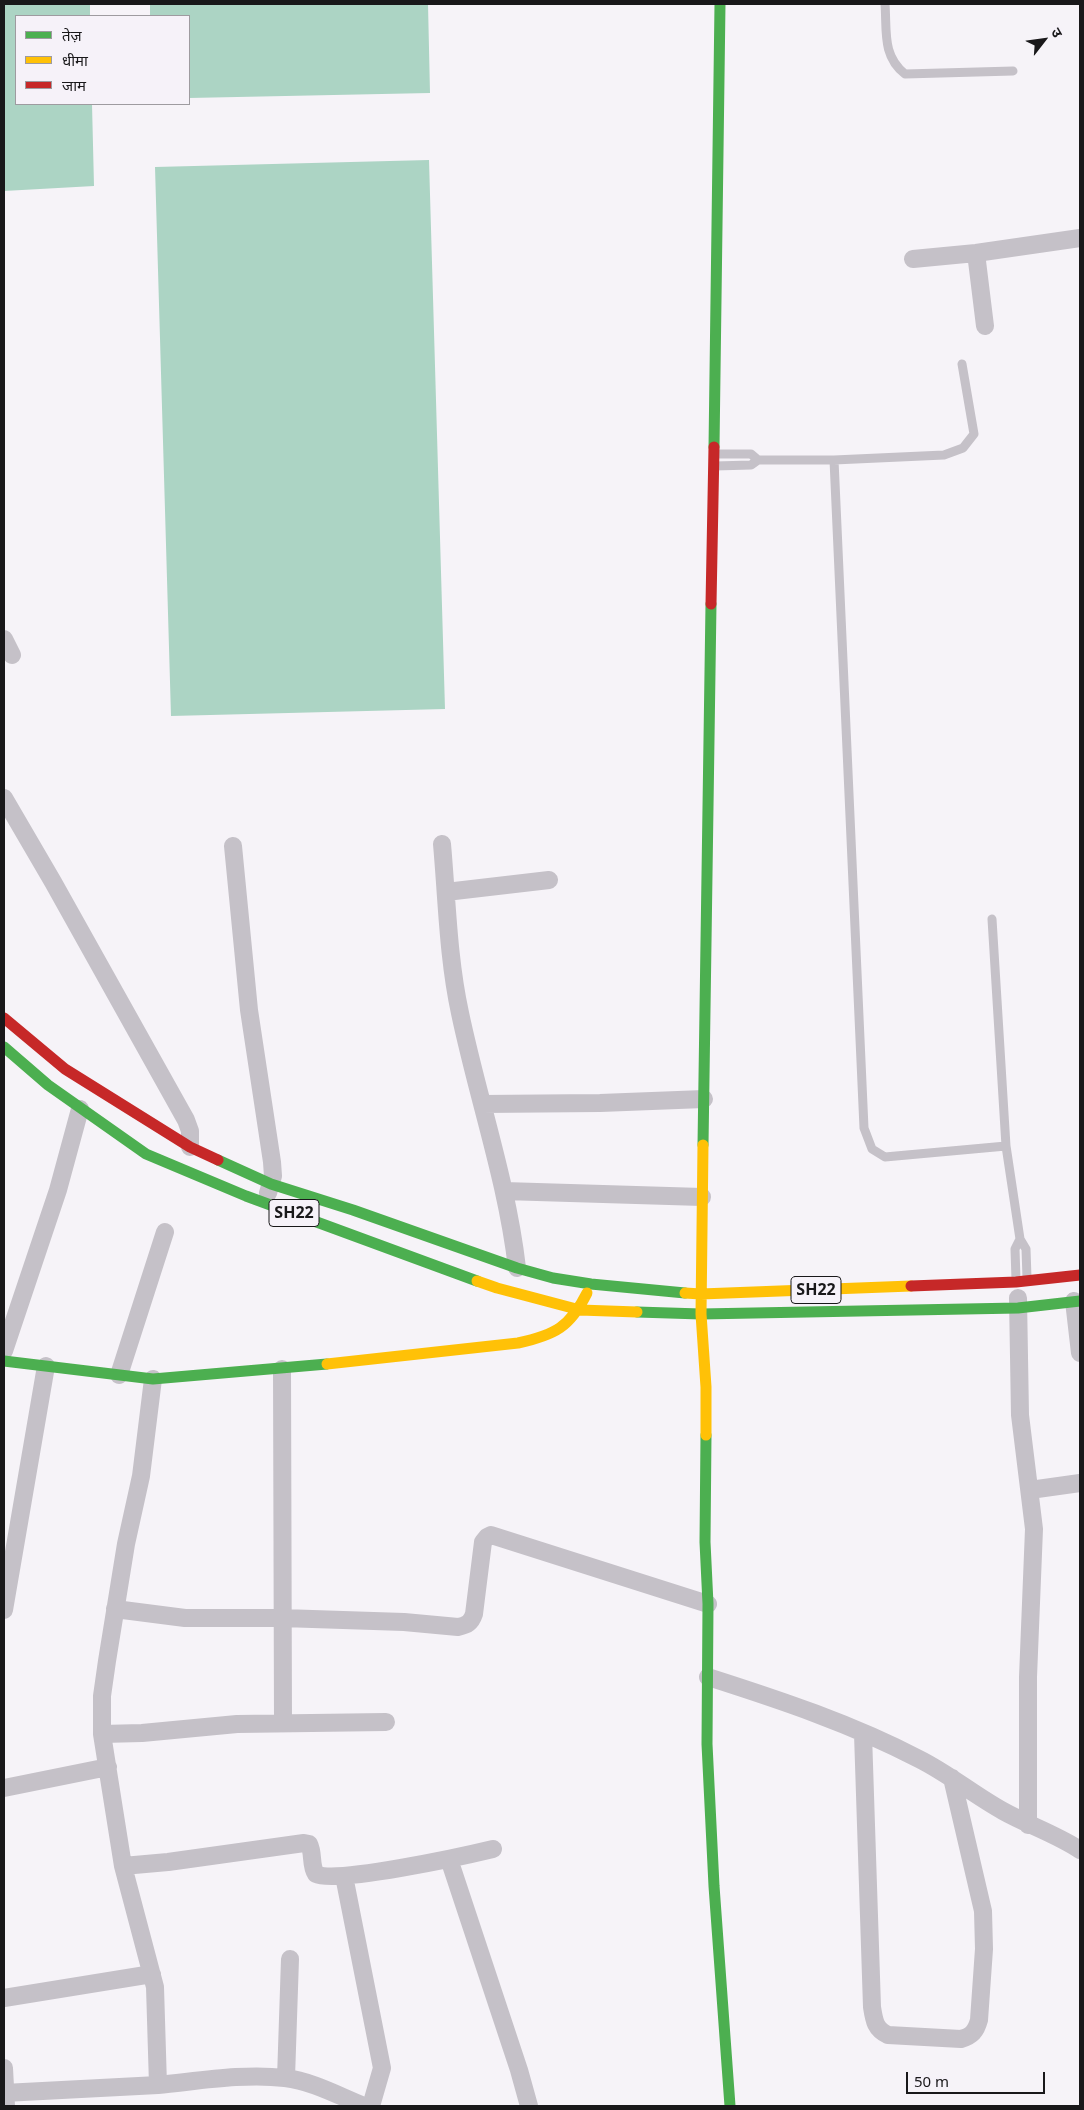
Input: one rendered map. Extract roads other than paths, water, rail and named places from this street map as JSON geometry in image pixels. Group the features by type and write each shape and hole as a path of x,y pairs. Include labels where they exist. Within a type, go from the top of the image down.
{"main road":[{"path":"720,4 717,64 701,1314 706,1387 707,1744 713,1877 724,1993 730,2106"},
{"name":"SH22","path":"4,1018 64,1069 190,1147 271,1184 353,1210 517,1268 553,1278 591,1284 701,1294 1022,1282 1080,1275"},
{"name":"SH22","path":"4,1047 48,1085 146,1154 266,1203 497,1288 580,1310 701,1314 1018,1308 1077,1301"},
{"path":"4,1361 153,1379 282,1369 518,1343 548,1337 564,1328 580,1310 591,1284"},
{"path":"795,1291 796,1312"}],"street":[{"path":"913,259 976,253 1080,238"},
{"path":"976,253 985,326"},
{"path":"4,639 12,655"},
{"path":"4,798 186,1120 190,1131 190,1147"},
{"path":"442,844 453,980 513,1231 517,1268"},
{"path":"233,846 249,1010 272,1162 271,1184 266,1203"},
{"path":"446,892 549,880"},
{"path":"482,1104 600,1103 704,1099"},
{"path":"4,1351 58,1190 80,1109"},
{"path":"504,1191 702,1197"},
{"path":"119,1375 165,1232"},
{"path":"1022,1282 1018,1308 1020,1415 1034,1529 1034,1567 1028,1677 1028,1825"},
{"path":"1077,1301 1080,1353"},
{"path":"4,1610 46,1366"},
{"path":"282,1369 283,1723"},
{"path":"153,1379 141,1476 126,1544 102,1696 102,1734 123,1866 157,1999 158,2085"},
{"path":"1030,1490 1080,1483"},
{"path":"116,1610 185,1618 282,1618 404,1622 458,1627 472,1621 483,1542 492,1535 708,1604"},
{"path":"708,1677 803,1708 917,1758 952,1778 976,1796 1028,1825 1080,1850"},
{"path":"102,1734 142,1733 237,1724 386,1722"},
{"path":"863,1734 872,2007 874,2023 880,2031 888,2035 961,2039 970,2037 976,2030 979,2020 984,1949 983,1911 952,1778"},
{"path":"4,1788 108,1767"},
{"path":"123,1866 168,1862 304,1843 309,1844 312,1852 313,1869 316,1874 344,1876 449,1859 493,1849"},
{"path":"449,1859 530,2106"},
{"path":"344,1876 382,2068 371,2106"},
{"path":"286,2078 290,1959"},
{"path":"4,1998 152,1974"},
{"path":"4,2068 5,2097 259,2076 286,2078 307,2083 364,2106"}],"lane":[{"path":"885,4 888,53 894,63 905,74 1013,71"},
{"path":"713,466 751,465 758,460 834,460 944,455 962,448 974,434 962,364"},
{"path":"713,454 751,454 758,460"},
{"path":"834,460 864,1128 872,1149 885,1157 1006,1146"},
{"path":"992,919 1006,1146 1020,1239 1015,1249 1022,1282"}]}
